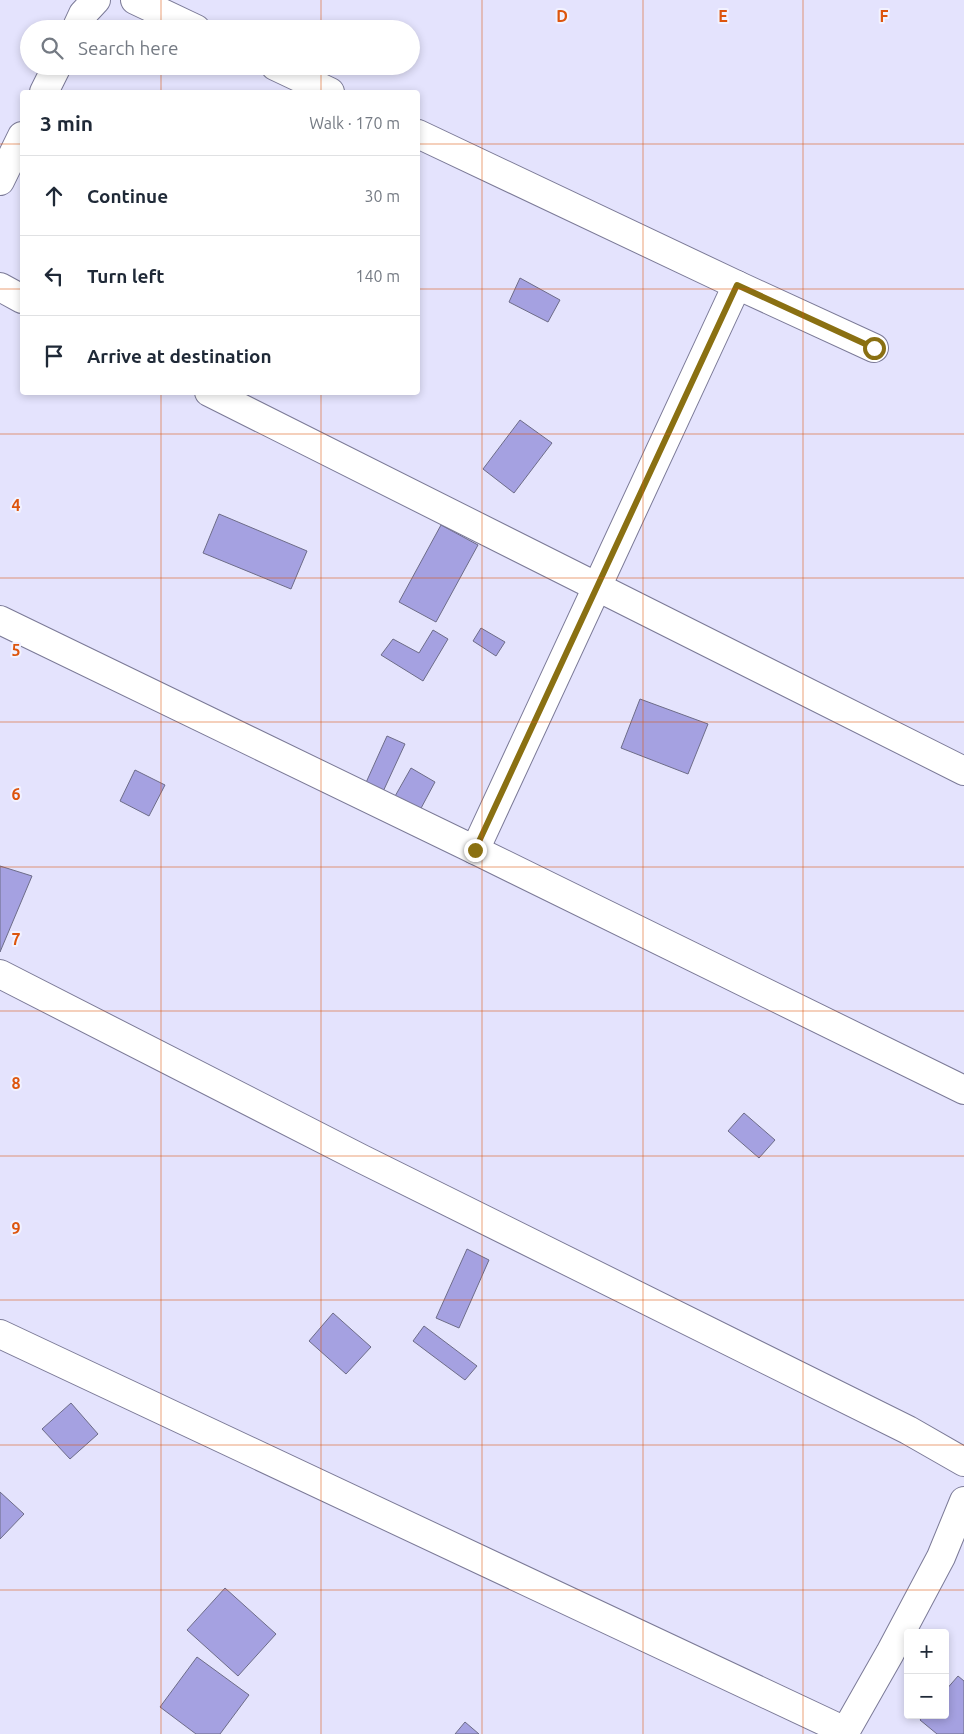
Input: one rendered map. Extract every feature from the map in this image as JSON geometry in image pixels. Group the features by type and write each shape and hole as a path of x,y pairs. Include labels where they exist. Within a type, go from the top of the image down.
{"street":[{"path":"80,20 83,14 96,0"},
{"path":"135,0 177,20"},
{"path":"45,90 52,75"},
{"path":"294,75 326,90"},
{"path":"420,135 874,348"},
{"path":"0,181 20,140"},
{"path":"475,850 737,285"},
{"path":"0,288 20,298"},
{"path":"215,395 964,771"},
{"path":"0,620 964,1090"},
{"path":"0,974 362,1159 908,1430 964,1462"},
{"path":"0,1334 844,1732 890,1654 940,1557 964,1500"}],"building":[{"path":"520,278 560,300 548,322 509,302"},
{"path":"520,420 552,443 514,493 483,469"},
{"path":"219,514 307,551 291,589 203,553"},
{"path":"441,525 478,545 436,622 399,602"},
{"path":"481,628 505,642 496,656 473,641"},
{"path":"433,630 448,639 423,681 381,655 393,639 419,653"},
{"path":"640,699 708,724 688,774 621,748"},
{"path":"387,736 405,744 381,796 364,787"},
{"path":"411,768 435,782 419,812 394,798"},
{"path":"135,770 165,785 149,816 120,801"},
{"path":"0,866 32,876 0,952"},
{"path":"744,1113 775,1140 759,1158 728,1131"},
{"path":"467,1249 489,1260 459,1328 436,1318"},
{"path":"333,1313 371,1347 346,1374 309,1341"},
{"path":"424,1326 477,1366 465,1380 413,1341"},
{"path":"71,1403 98,1434 70,1459 42,1429"},
{"path":"0,1492 24,1514 0,1539"},
{"path":"225,1588 276,1634 238,1676 187,1630"},
{"path":"197,1657 249,1695 220,1734 196,1734 160,1707"},
{"path":"958,1676 964,1681 964,1734 937,1734 920,1720 949,1719 949,1686"},
{"path":"465,1722 479,1734 455,1734"}],"route":[{"path":"475,850 737,285 874,348"}]}
